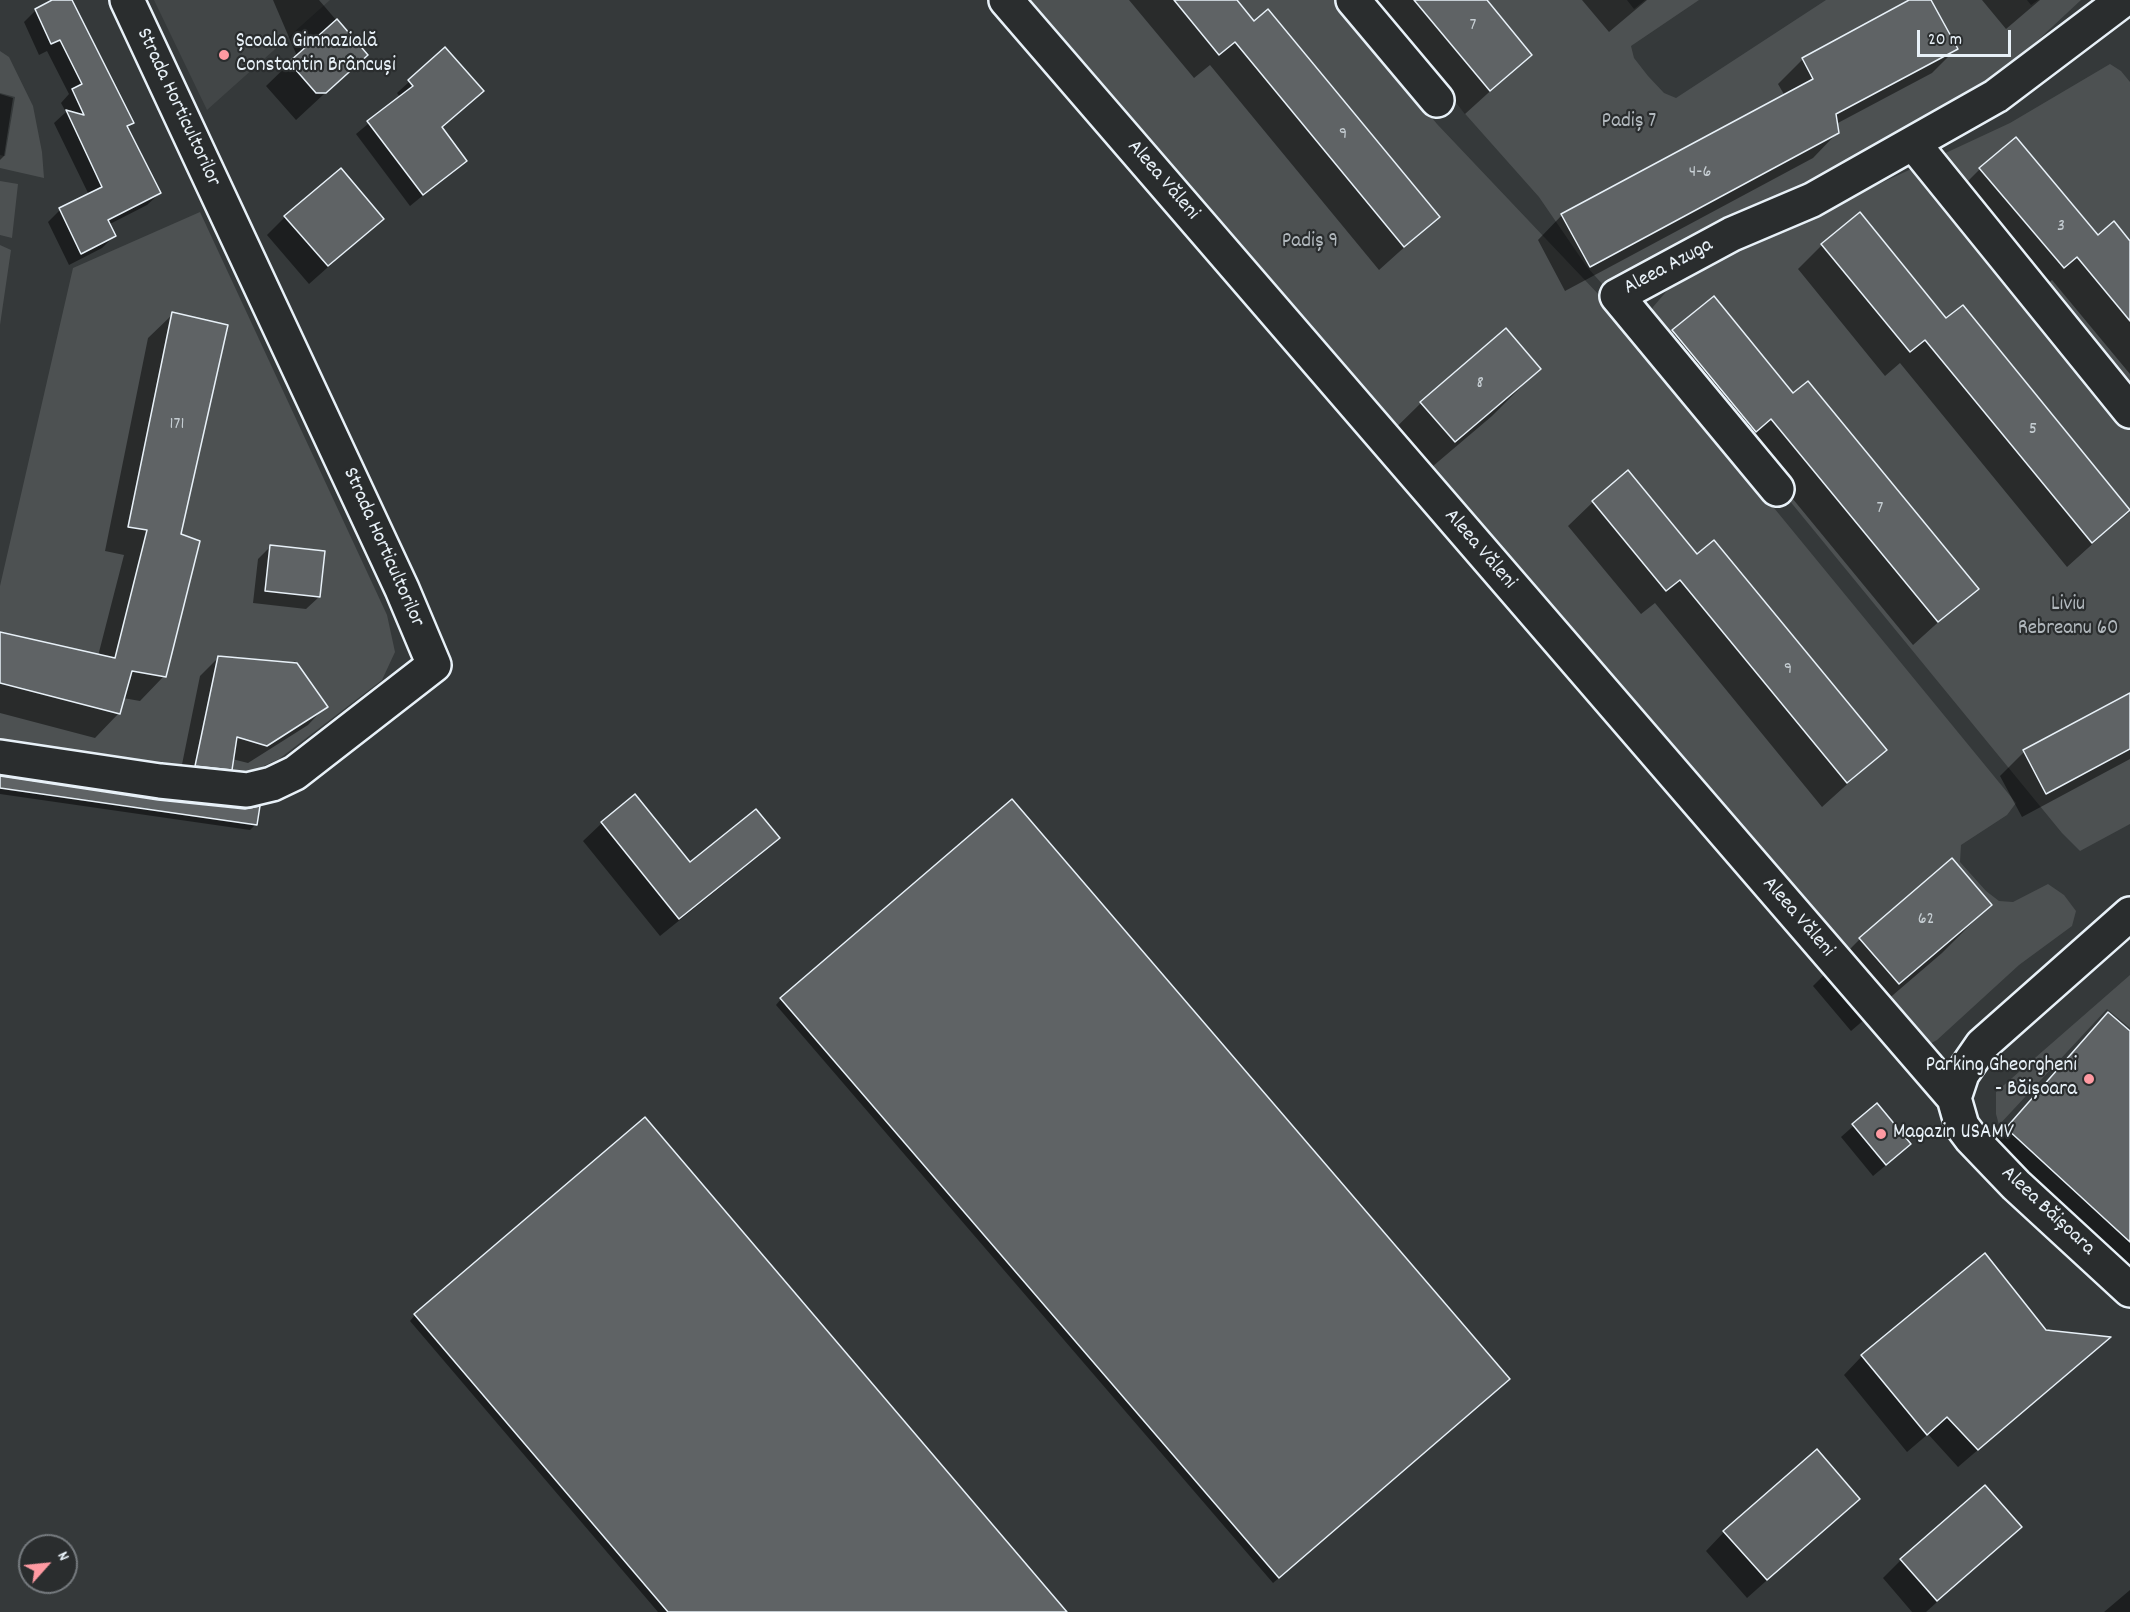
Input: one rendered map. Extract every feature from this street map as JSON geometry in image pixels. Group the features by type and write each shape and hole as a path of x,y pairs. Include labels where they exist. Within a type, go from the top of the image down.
{"street":[{"name":"Strada Horticultorilor","path":"0,757 160,781 247,790 272,784 295,773 434,665 397,578 128,0"},
{"name":"Aleea Văleni","path":"1006,0 1954,1098"},
{"path":"1353,0 1437,100"},
{"name":"Aleea Azuga","path":"1777,489 1617,296 1732,234 1812,200 1996,96 2123,0"},
{"path":"1913,143 2130,411"},
{"path":"1954,1098 1962,1074 1982,1046 2130,914"},
{"name":"Aleea Băișoara","path":"1954,1098 1962,1126 1971,1138 2016,1185 2130,1290"}],"shaded area":[{"name":"Școala Gimnazială Constantin Brâncuși","path":"154,0 330,0 207,110"}],"green space":[{"name":"Padiș 9","path":"1014,0 1174,0 1219,55 1235,42 1404,247 1440,216 1269,9 1254,21 1237,0 1335,0 1437,124 1601,297 2016,803 2007,815 1961,845 1960,862 1986,891 1999,901 2013,902 2048,884 2064,895 2076,911 2072,926 2019,965 1937,1040 1922,1048","holes":["1506,328 1541,369 1455,442 1420,401","1628,470 1697,554 1715,540 1887,750 1848,783 1680,580 1666,591 1592,501","1992,905 1899,984 1860,938"]},
{"name":"Padiș 7","path":"1364,0 1414,0 1490,90 1532,55 1487,0 1627,0 1634,9 1645,0 1699,0 1631,46 1634,58 1648,76 1664,93 1676,98 1826,0 1909,0 1802,58 1813,79 1562,215 1590,267 1839,134 1836,114 1957,49 1931,0 2027,0 2031,5 2038,0 2081,0 2037,41 1988,80 1661,268 1611,290 1604,286 1587,267 1539,197"},
{"path":"0,51 9,57 33,106 42,152 44,178 0,168 0,155 5,156 15,97 0,93"},
{"name":"Liviu Rebreanu 60","path":"2110,64 2121,71 2130,82 2130,241 2114,221 2098,235 2016,137 1979,168 2063,268 2077,257 2130,321 2130,510 1963,305 1946,318 1860,212 1821,244 1910,352 1925,340 2092,543 2130,512 2130,693 2023,751 2047,794 2130,749 2130,824 2080,851 2062,833 1657,339 1647,320 1653,307 1671,286 1763,238 2010,123","holes":["1713,296 1793,393 1808,381 1978,588 1771,419 1756,431 1672,330"]},
{"path":"0,181 18,184 12,238 0,235"},
{"path":"200,212 387,615 395,652 382,680 279,759 244,775 167,769 0,742 0,683 120,714 132,671 166,677 200,541 181,534 228,325 173,312 129,527 147,530 115,658 0,632 0,586 73,268","holes":["270,545 325,551 320,597 265,591","218,656 260,660 253,689 295,661 328,707 237,737 234,758 198,751"]},
{"path":"0,245 11,250 0,325"},
{"path":"2130,975 2130,1028 2107,1009 1999,1125 1996,1114 1996,1092"}],"building":[{"path":"52,0 72,0 134,123 127,126 161,193 108,220 116,236 81,254 59,208 102,187 66,110 84,115 72,89 82,84 60,40 51,44 35,9"},
{"path":"1174,0 1237,0 1254,21 1268,9 1440,217 1404,247 1235,42 1219,55"},
{"path":"1414,0 1487,0 1532,55 1490,91"},
{"path":"1909,0 1931,0 1958,49 1836,114 1839,133 1590,267 1561,214 1813,79 1802,58"},
{"path":"337,19 368,55 326,93 316,93 289,62"},
{"path":"445,47 484,91 442,127 467,161 423,195 367,121 413,86 408,80"},
{"path":"2016,137 2098,235 2114,221 2130,241 2130,321 2077,257 2064,268 1979,168"},
{"path":"341,168 384,219 328,266 284,216"},
{"path":"1860,212 1946,318 1963,305 2130,510 2092,543 1925,340 1910,352 1821,244"},
{"path":"1714,296 1793,393 1808,381 1979,589 1938,622 1771,419 1756,432 1672,330"},
{"path":"172,312 228,325 181,534 200,541 166,677 132,671 120,714 0,683 0,632 115,658 147,530 128,527"},
{"path":"1506,328 1541,369 1455,442 1420,402"},
{"path":"1628,470 1697,554 1714,540 1887,750 1847,783 1680,580 1666,591 1592,501"},
{"path":"270,545 325,551 320,597 265,591"},
{"path":"218,656 297,663 328,707 267,746 237,737 232,770 195,766"},
{"path":"2130,693 2130,749 2046,794 2023,750"},
{"path":"0,776 158,800 245,809 260,806 257,825 0,788"},
{"path":"635,794 690,862 756,809 780,838 679,919 601,822"},
{"path":"1012,799 1510,1379 1279,1578 780,998"},
{"path":"1952,858 1992,905 1899,984 1859,938"},
{"name":"Parking Gheorgheni - Băișoara","path":"2108,1012 2130,1031 2130,1242 2006,1128"},
{"name":"Magazin USAMV","path":"1877,1103 1911,1144 1886,1165 1852,1124"},
{"path":"645,1117 1067,1612 668,1612 414,1314"},
{"path":"1985,1253 2046,1330 2111,1337 1978,1450 1947,1417 1927,1435 1861,1355"},
{"path":"1817,1449 1860,1499 1767,1580 1723,1531"},
{"path":"1985,1485 2022,1527 1937,1601 1900,1559"}],"place":[{"name":"Școala Gimnazială Constantin Brâncuși","path":"224,55"},
{"name":"Parking Gheorgheni - Băișoara","path":"2089,1079"},
{"name":"Magazin USAMV","path":"1881,1134"}]}
